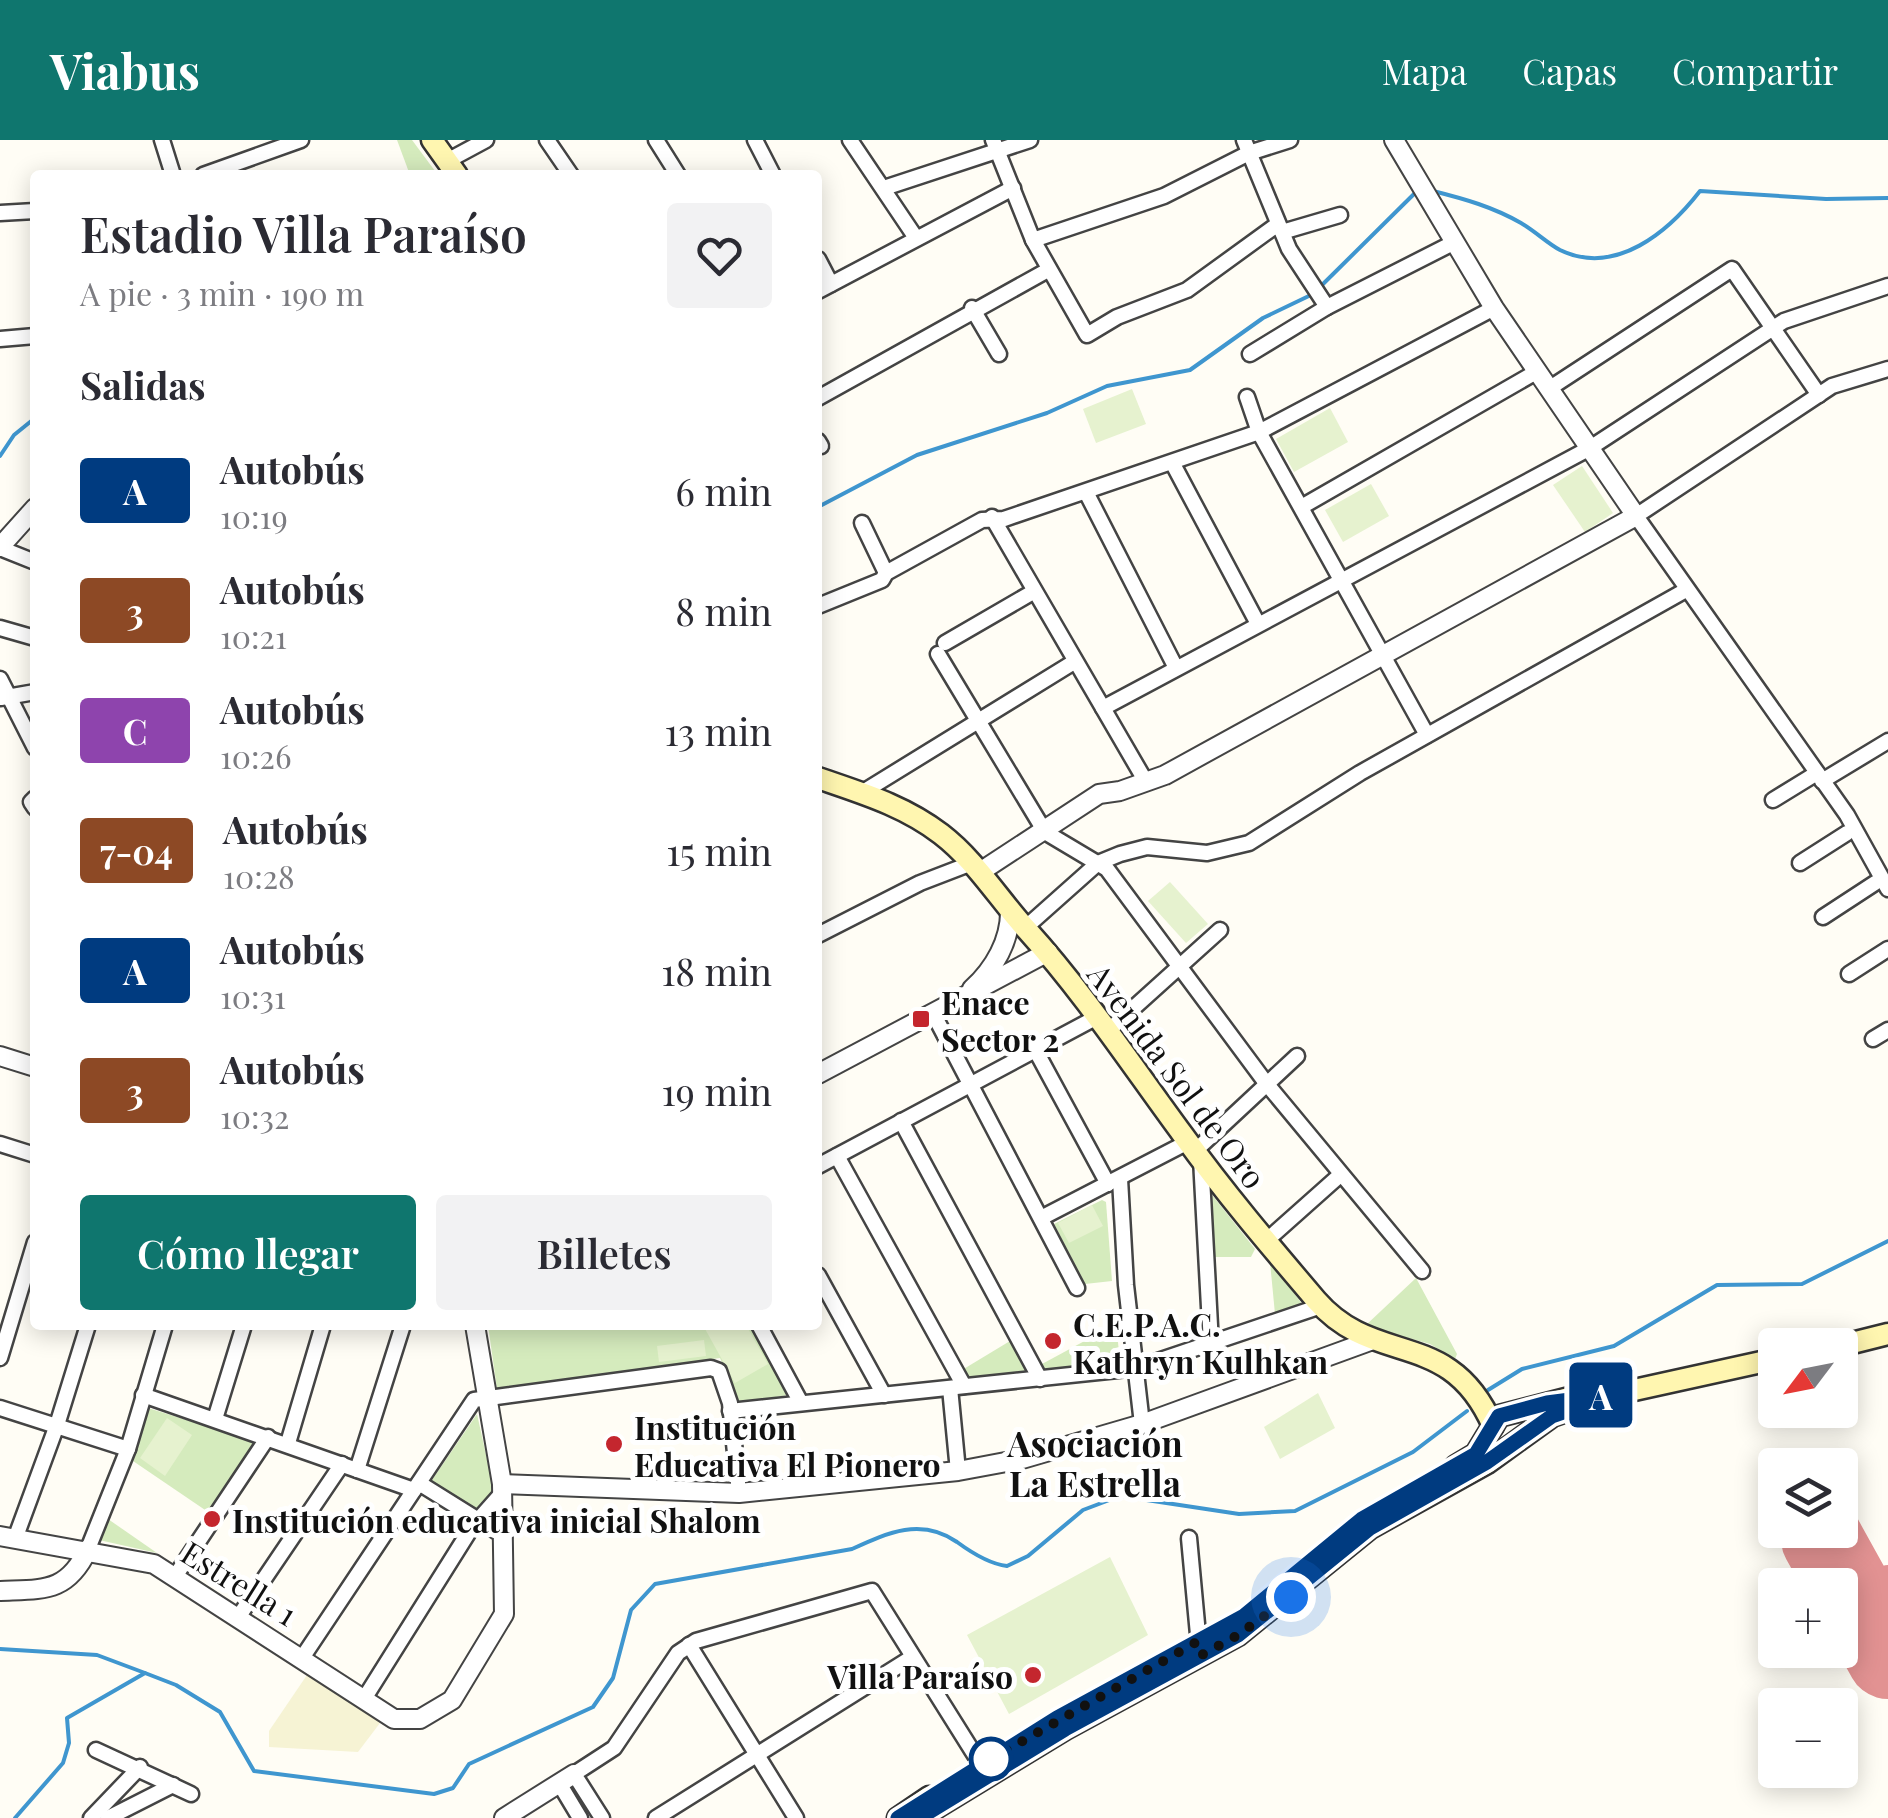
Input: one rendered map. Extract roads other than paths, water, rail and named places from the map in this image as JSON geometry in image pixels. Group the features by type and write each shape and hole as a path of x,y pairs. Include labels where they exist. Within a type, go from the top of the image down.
{"main road":[{"path":"432,140 452,168"},
{"name":"Avenida Sol de Oro","path":"822,779 863,792 928,824 976,868 1048,952 1195,1151 1321,1306 1354,1334 1441,1362 1501,1425"},
{"path":"1858,1342 1888,1334"},
{"path":"898,1818 1197,1649 1255,1608 1362,1519 1476,1454 1501,1425 1616,1394 1758,1363"},
{"path":"920,1818 984,1771"}],"street":[{"path":"162,140 171,170"},
{"path":"217,170 301,140"},
{"path":"452,168 486,140"},
{"path":"548,140 568,170"},
{"path":"656,140 675,170"},
{"path":"755,140 770,170"},
{"path":"850,140 916,238"},
{"path":"884,188 995,145 1030,140"},
{"path":"1033,240 1164,196 1246,147 1290,140"},
{"path":"1394,140 1494,308 1686,590 1820,777 1882,886 1888,904"},
{"path":"995,145 1033,240 1087,335 1117,317 1187,290 1280,228 1340,215"},
{"path":"1246,147 1300,270 1327,308"},
{"path":"824,288 1012,188"},
{"path":"0,213 30,211"},
{"path":"1250,354 1449,236"},
{"path":"822,396 972,308 1048,270"},
{"path":"1550,388 1728,270 1736,272 1819,395"},
{"path":"1103,708 1257,622 1590,448 1774,327 1818,306 1888,286"},
{"path":"972,308 999,354"},
{"path":"822,604 882,580 886,573 992,517 1004,519 1260,432 1494,308"},
{"path":"0,339 30,336"},
{"path":"822,933 920,883 976,868 1045,832 1099,794 1146,782 1636,516 1849,378 1888,369"},
{"path":"1303,506 1538,371"},
{"path":"1247,397 1260,432 1427,735"},
{"path":"1173,464 1257,622"},
{"path":"1086,492 1176,668"},
{"path":"30,513 9,532 0,547 30,560"},
{"path":"992,517 1146,782"},
{"path":"862,523 886,573"},
{"path":"1025,928 1098,863 1147,847 1177,853 1231,850 1686,590"},
{"path":"1033,592 942,649 978,721 1045,832 1098,863 1181,964 1339,1176 1422,1271"},
{"path":"0,628 30,637"},
{"path":"863,792 1074,662"},
{"path":"0,679 4,697 30,740"},
{"path":"4,697 30,693"},
{"path":"1773,800 1888,741"},
{"path":"1838,808 1847,834 1882,886"},
{"path":"1800,863 1847,834"},
{"path":"1823,918 1882,886"},
{"path":"964,996 995,962 1008,930 1010,909"},
{"path":"822,1164 1036,1051 1102,1024 1220,930"},
{"path":"1848,974 1888,948"},
{"path":"822,1072 1048,952"},
{"path":"933,1013 1077,1288"},
{"path":"1873,1039 1888,1030"},
{"path":"1036,1051 1114,1182 1142,1424"},
{"path":"0,1056 30,1065"},
{"path":"1041,1218 1114,1182 1195,1151 1297,1056"},
{"path":"901,1121 1040,1379"},
{"path":"0,1144 30,1153"},
{"path":"1195,1151 1211,1344"},
{"path":"837,1156 957,1387 958,1471"},
{"path":"1266,1242 1339,1176"},
{"path":"0,1358 30,1259"},
{"path":"822,1282 884,1395"},
{"path":"730,1411 1137,1368 1321,1306"},
{"path":"7,1538 57,1425 86,1330"},
{"path":"0,1591 58,1585 72,1576 88,1548 128,1449 163,1330"},
{"path":"215,1418 242,1330"},
{"path":"288,1443 322,1330"},
{"path":"238,1616 349,1467 401,1330"},
{"path":"475,1330 502,1488 504,1536"},
{"path":"762,1330 801,1403"},
{"path":"502,1488 739,1493 958,1471 1022,1459 1142,1424 1370,1341"},
{"path":"302,1658 474,1400 711,1368 724,1380 739,1493"},
{"path":"143,1395 416,1487 504,1536"},
{"path":"0,1408 128,1449"},
{"path":"176,1575 268,1437"},
{"path":"364,1699 502,1488"},
{"name":"Estrella 1","path":"7,1538 88,1548 143,1560 176,1575 401,1721 428,1716 458,1694 501,1624 504,1536"},
{"path":"1189,1538 1197,1649"},
{"path":"504,1818 614,1748 678,1653 688,1646 872,1591 984,1771"},
{"path":"688,1646 796,1818"},
{"path":"656,1818 911,1658"},
{"path":"96,1750 140,1767 191,1794"},
{"path":"91,1818 140,1767"},
{"path":"566,1778 580,1818"},
{"path":"566,1778 602,1818"},
{"path":"108,1818 173,1785"}],"waterway":[{"path":"1433,191 1500,212 1560,250 1601,258 1621,254 1657,234 1700,191 1826,199 1888,198"},
{"path":"1320,287 1416,192"},
{"path":"822,505 917,455 1047,413 1107,386 1190,370 1263,318 1313,294"},
{"path":"0,456 14,435 30,422"},
{"path":"1488,1390 1522,1369 1614,1346 1717,1285 1802,1284 1888,1241"},
{"path":"15,1818 63,1763 69,1743 67,1718 145,1673 176,1685 220,1712 254,1771 434,1794 453,1788 469,1764 593,1707 613,1678 631,1610 655,1584 852,1549 891,1533 917,1529 944,1534 981,1557 1007,1566 1028,1556 1083,1510 1120,1496 1239,1514 1295,1511 1413,1452 1467,1411"},
{"path":"0,1649 97,1655 145,1673"}],"place":[{"name":"Enace Sector 2","path":"921,1019"},
{"name":"C.E.P.A.C. Kathryn Kulhkan","path":"1053,1341"},
{"name":"Institución Educativa El Pionero","path":"614,1444"},
{"name":"Institución educativa inicial Shalom","path":"212,1519"},
{"name":"Villa Paraíso","path":"1033,1675"}],"district":[{"name":"Asociación La Estrella","path":"1095,1462"}]}
